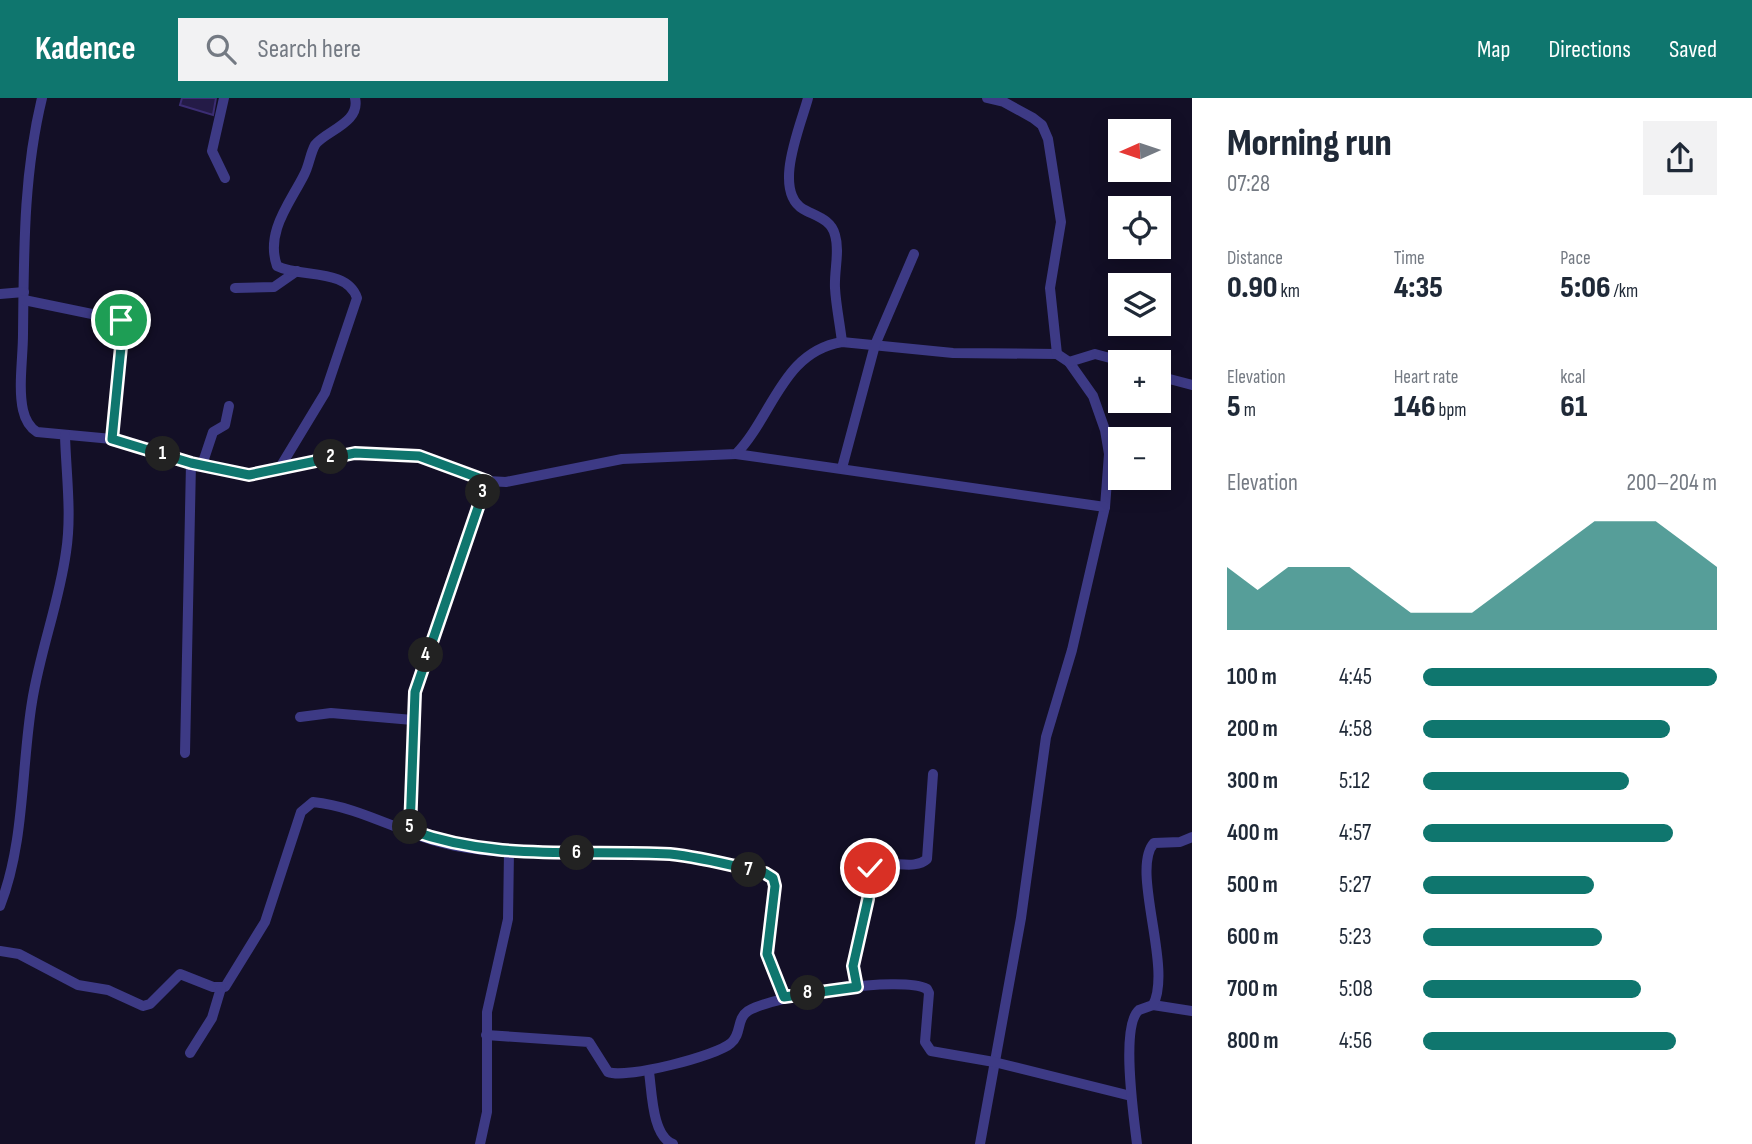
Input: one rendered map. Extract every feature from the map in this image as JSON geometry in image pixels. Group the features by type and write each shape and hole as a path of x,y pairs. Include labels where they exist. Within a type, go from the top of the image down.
{"street":[{"path":"42,98 34,131 26,188 22,407 32,428 65,435 112,439 202,466 249,475 342,454 408,455 426,458 487,481 506,482 622,459 736,454 1105,507"},
{"path":"224,98 212,151 225,178"},
{"path":"279,469 325,393 357,298 354,290 338,279 281,269 275,263 279,217 304,175 316,143 345,124 356,105 355,98"},
{"path":"808,98 788,173 788,187 800,207 833,227 836,238 835,288 842,342"},
{"path":"987,98 1004,102 1034,118 1042,125 1048,139 1061,222 1050,288 1057,354"},
{"path":"842,468 875,345 914,254"},
{"path":"235,288 274,287 297,271"},
{"path":"0,294 24,296 121,320 123,326 112,439"},
{"path":"736,454 790,371 832,344 842,342 953,353 1057,354 1069,362 1093,396 1105,430 1109,454 1105,507 1073,650 1046,737 1021,918 979,1144"},
{"path":"1069,362 1095,354 1108,357"},
{"path":"1171,379 1192,385"},
{"path":"202,466 214,430 225,425 229,406"},
{"path":"0,906 8,881 25,780 33,698 52,626 66,553 65,435"},
{"path":"185,753 191,463"},
{"path":"410,830 413,720 417,681 487,481"},
{"path":"300,717 331,713 413,720"},
{"path":"857,987 853,966 868,899 870,868 878,864 920,864 927,859 933,774"},
{"path":"190,1053 212,1018 221,988 230,982 265,922 305,806 321,803 454,845 509,852 668,854 765,873 773,878 775,886 767,954 784,997"},
{"path":"1153,1005 1159,978 1147,877 1148,852 1154,842 1180,842 1192,838"},
{"path":"480,1144 487,1112 487,1012 508,919 509,852"},
{"path":"0,951 19,954 78,985 108,990 144,1006 158,997 180,974 221,988"},
{"path":"486,1035 580,1040 594,1048 608,1072 649,1072 725,1047 735,1038 739,1020 748,1011 784,997 857,987 923,986 929,993 925,1042 928,1049 994,1062 1131,1096"},
{"path":"1137,1144 1131,1096 1132,1018 1139,1010 1153,1005 1192,1011"},
{"path":"649,1072 661,1136 673,1144"}],"building":[{"path":"182,98 216,98 213,115 180,105"}],"route":[{"path":"121,320 123,326 112,439 191,463 240,474 260,474 355,453 419,456 487,481 417,681 410,830 441,842 465,847 509,852 668,854 765,873 773,878 775,886 767,954 784,997 857,987 853,966 868,899 870,868"}]}
